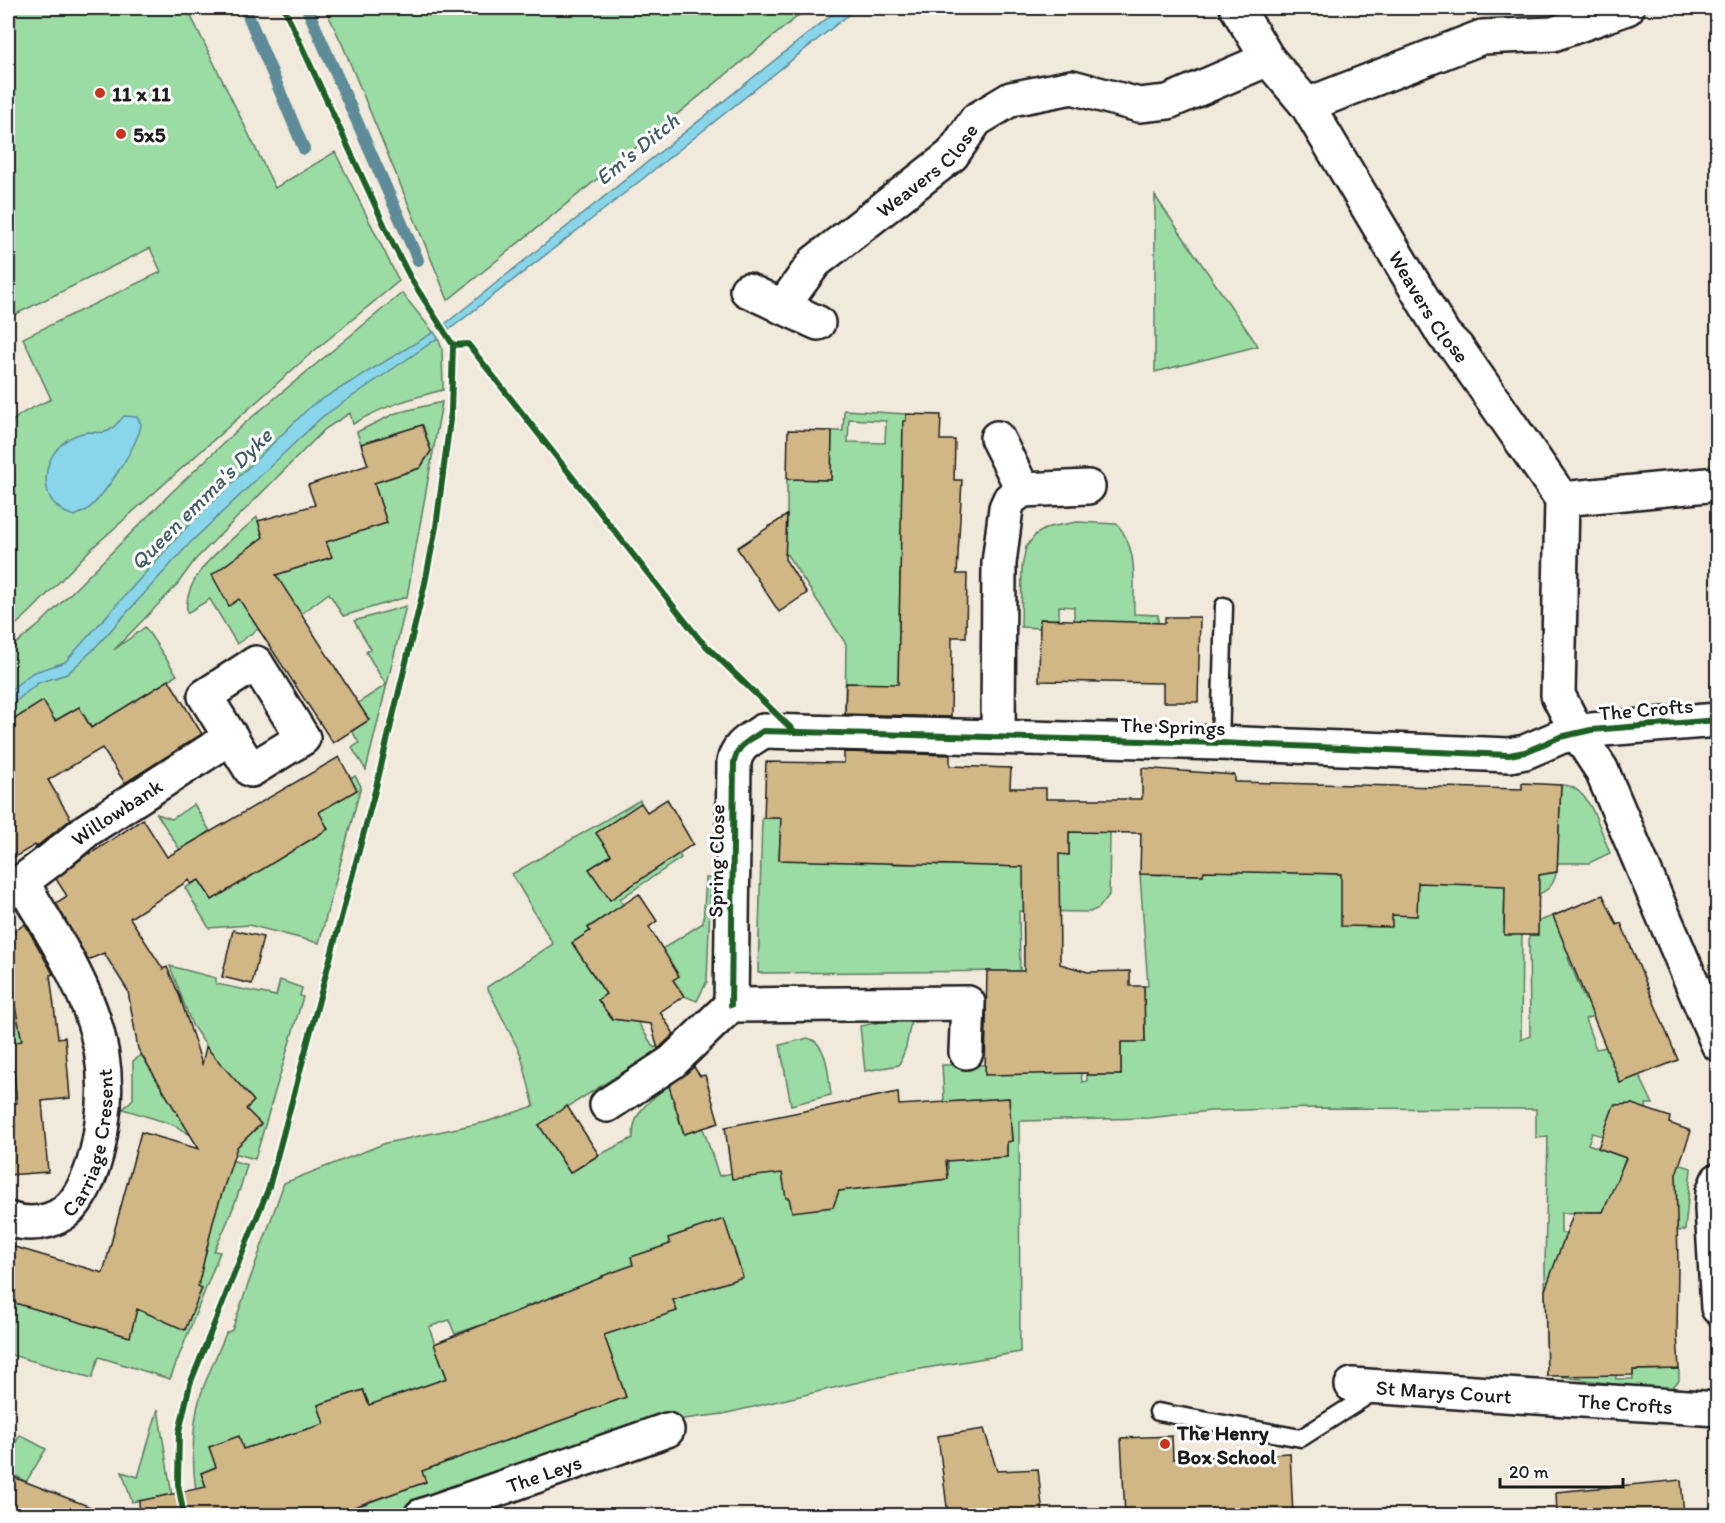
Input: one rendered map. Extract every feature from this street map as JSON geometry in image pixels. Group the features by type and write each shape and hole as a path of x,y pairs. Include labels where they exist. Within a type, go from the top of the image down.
{"street":[{"name":"Weavers Close","path":"1237,8 1268,59 1307,105 1444,334 1457,348 1562,499"},
{"path":"1307,105 1482,37 1553,34 1627,8"},
{"name":"Weavers Close","path":"782,307 815,262 952,155 976,120 1011,99 1072,87 1139,105 1168,102 1268,59"},
{"path":"747,290 818,323"},
{"path":"997,438 1023,490"},
{"path":"1578,734 1562,704 1557,686 1562,499 1718,484"},
{"path":"998,738 999,578 1001,536 1006,508 1010,499 1023,490 1088,487"},
{"name":"The Crofts","path":"1718,720 1591,730 1578,734 1602,769 1718,1044"},
{"name":"The Springs","path":"763,731 1509,755 1578,734"},
{"name":"Spring Close","path":"731,1005 734,762 737,750 763,731"},
{"name":"Willowbank","path":"15,887 87,830 231,737"},
{"name":"Carriage Cresent","path":"8,1219 31,1224 45,1222 65,1212 74,1204 88,1179 99,1141 104,1112 105,1065 95,1023 70,962 15,887"},
{"path":"607,1105 672,1062 731,1005 968,1003 966,1052"},
{"path":"1716,1193 1718,1308"},
{"name":"St Marys Court","path":"1366,1386 1534,1397"},
{"name":"The Crofts","path":"1534,1397 1718,1410"},
{"name":"The Leys","path":"421,1515 667,1430"}],"lane":[{"path":"1220,744 1224,606"},
{"path":"1158,1412 1300,1438 1366,1386"}],"green space":[{"path":"8,8 187,8 275,188 335,152 399,281 308,356 91,549 8,632 8,498 13,469 8,467 7,433 11,423 21,414 51,399 23,338 161,272 150,248 8,318"},
{"path":"325,8 808,8 448,300 343,46"},
{"path":"1155,196 1258,346 1155,372"},
{"path":"402,293 438,338 442,349 443,390 396,404 353,424 350,413 325,429 195,560 176,586 114,650 145,627 177,675 92,728 79,707 25,737 51,785 8,811 8,650 39,625 172,492 246,422"},
{"path":"442,402 407,597 343,616 329,593 301,614 288,614 260,632 258,629 237,644 210,599 187,613 192,584 200,571 210,559 257,517 275,575 331,557 326,542 387,523 374,483 420,468 431,451 423,425 361,444 357,432 396,413"},
{"path":"844,410 906,414 898,703 845,710 846,644 768,526 787,526 787,479 831,480 832,431 843,431","holes":["849,419 886,421 885,443 848,442"]},
{"path":"1077,522 1117,524 1124,534 1132,555 1134,614 1158,615 1158,632 1074,621 1074,607 1059,606 1059,619 1041,619 1040,628 1021,627 1022,567 1026,547 1036,534 1049,527"},
{"path":"406,606 366,770 352,748 359,743 352,731 369,720 358,703 386,685 366,652 371,649 354,621"},
{"path":"355,776 361,786 319,943 249,925 209,928 185,888 199,880 212,900 328,829 312,801"},
{"path":"1235,782 1241,782 1240,871 1341,874 1420,883 1421,847 1505,885 1504,925 1522,927 1521,1040 1530,1036 1529,925 1561,913 1580,940 1568,958 1585,1000 1602,994 1610,1010 1585,1019 1596,1049 1606,1047 1633,1062 1653,1104 1646,1104 1647,1115 1603,1136 1592,1133 1588,1144 1626,1158 1622,1167 1679,1164 1691,1168 1685,1230 1677,1231 1621,1211 1561,1213 1561,1233 1609,1232 1616,1379 1633,1379 1633,1370 1679,1369 1679,1381 1667,1392 1559,1376 1559,1343 1546,1343 1548,1137 1536,1138 1536,1109 1316,1108 1210,1111 1149,1118 1019,1121 1020,1352 897,1373 723,1414 668,1421 397,1515 316,1515 311,1502 329,1496 307,1429 263,1443 251,1471 239,1437 216,1467 201,1473 216,1515 202,1516 198,1502 193,1455 197,1408 226,1333 232,1330 284,1183 386,1143 486,1122 534,1106 521,1055 487,987 553,944 512,874 640,800 641,803 596,833 611,855 590,869 610,900 679,854 681,858 620,899 623,905 588,927 590,931 572,943 606,994 598,1000 612,1019 620,1020 631,1011 654,1048 674,1035 677,1038 539,1125 570,1173 633,1138 639,1113 649,1101 669,1085 683,1133 703,1128 719,1176 732,1173 782,1173 803,1195 820,1208 833,1207 837,1196 834,1183 884,1164 886,1186 913,1184 911,1165 931,1180 948,1179 948,1159 1007,1157 1007,1142 1012,1141 1009,1098 949,1102 946,1133 942,1065 1018,1065 1081,1073 1082,1082 1087,1081 1087,1075 1121,1075 1121,1042 1145,1041 1144,986 1148,986 1140,874 1161,875 1162,831 1180,875 1203,875 1204,827 1234,866","holes":["586,1285 626,1397 549,1424 543,1360 524,1307","449,1320 455,1334 478,1326 496,1378 516,1371 537,1430 459,1457 452,1394 429,1327","363,1390 369,1405 426,1482 362,1505 355,1485 345,1487 318,1405"]},
{"path":"1561,785 1571,786 1586,800 1593,810 1610,853 1589,863 1558,863 1552,884 1544,892 1523,901 1519,861 1557,862"},
{"path":"194,804 210,831 180,850 157,814 172,819"},
{"path":"762,818 781,818 779,859 891,819 891,864 920,864 921,824 938,824 937,865 971,865 1021,848 1069,855 1069,832 1110,832 1109,895 1099,908 1090,912 1019,911 1020,971 758,973"},
{"path":"706,878 711,878 707,981 697,1001 684,996 673,980 662,949 703,923"},
{"path":"170,966 216,978 216,984 276,996 280,980 302,988 300,996 303,997 255,1159 201,1144 174,1125 123,1109 133,1099 133,1061 142,1055 204,1102 211,1053 192,1025"},
{"path":"8,983 12,991 22,1041 11,1043 14,1074 8,1075"},
{"path":"912,1016 906,1047 899,1065 865,1071 860,1026"},
{"path":"808,1038 815,1041 824,1054 831,1095 791,1105 780,1045"},
{"path":"193,1148 247,1165 233,1209 214,1251 220,1252 170,1379 99,1357 92,1378 8,1354 8,1301 106,1329 144,1284"},
{"path":"158,1409 175,1515 168,1515 164,1496 132,1502 122,1472 138,1477"},
{"path":"20,1435 46,1449 26,1482 8,1471 8,1455"}],"water":[{"path":"840,8 857,8 450,329 445,324"},
{"path":"434,332 438,338 322,417 191,542 92,651 67,674 38,683 8,708 8,692 32,673 65,662 183,531 312,405"},
{"path":"124,416 137,417 141,424 134,444 120,469 87,510 75,516 61,510 50,498 46,478 51,459 56,451 70,438 79,434 108,431"}],"building":[{"path":"906,414 941,415 940,440 955,440 954,480 962,480 957,574 967,574 966,637 952,637 951,717 845,714 846,683 898,684 903,421 906,421"},
{"path":"422,425 431,451 420,468 374,483 387,523 326,542 332,557 276,575 369,720 333,743 239,599 229,606 212,575 263,537 258,521 315,505 308,485 368,465 361,444"},
{"path":"788,430 832,431 831,480 787,479"},
{"path":"787,515 785,559 807,593 779,612 737,548"},
{"path":"1165,617 1200,617 1198,702 1163,702 1163,683 1039,681 1040,619 1165,623"},
{"path":"169,680 202,734 125,783 102,748 48,780 71,819 36,847 35,845 8,861 8,723 43,701 55,721 79,707 91,728"},
{"path":"844,752 950,755 950,766 1011,768 1010,788 1046,788 1046,799 1142,799 1142,768 1235,775 1235,782 1522,789 1522,783 1561,785 1557,872 1539,875 1538,935 1504,935 1505,886 1418,883 1417,916 1392,915 1392,927 1341,926 1341,874 1204,871 1203,875 1140,874 1141,833 1069,832 1069,855 1059,854 1060,964 1088,972 1130,971 1130,986 1144,986 1145,1042 1121,1042 1121,1075 1087,1075 1087,1073 985,1075 987,971 1024,971 1023,867 779,860 781,818 764,818 766,762 844,763"},
{"path":"339,757 357,790 319,812 328,829 212,900 199,880 191,884 189,880 130,918 163,969 167,967 180,997 202,1064 206,1047 254,1101 246,1109 261,1124 237,1147 214,1218 198,1286 202,1288 185,1330 137,1309 130,1337 8,1301 8,1245 103,1273 141,1132 199,1149 138,1049 128,991 104,953 88,960 56,903 67,896 56,879 90,852 90,854 143,819 167,857"},
{"path":"667,799 693,844 610,900 589,869 611,855 596,833 641,803 647,812"},
{"path":"639,894 657,921 649,927 679,976 673,980 684,996 660,1012 674,1034 658,1049 651,1024 612,1019 598,1000 606,994 572,943 590,931 588,928"},
{"path":"1603,895 1617,925 1621,923 1678,1060 1620,1083 1553,916"},
{"path":"25,924 53,974 50,975 58,1038 65,1037 70,1098 42,1101 48,1172 8,1175 8,1104 17,1103 11,1043 22,1041 12,991 8,983 8,936"},
{"path":"233,930 263,937 252,984 222,977"},
{"path":"694,1067 700,1076 705,1075 719,1123 684,1134 669,1086"},
{"path":"898,1092 899,1105 1009,1098 1012,1141 1007,1142 1007,1157 946,1161 948,1179 839,1191 833,1207 792,1212 789,1198 786,1198 782,1173 732,1179 725,1127"},
{"path":"1632,1104 1670,1117 1669,1123 1691,1131 1676,1174 1679,1369 1633,1370 1633,1375 1547,1376 1545,1290 1574,1212 1603,1212 1626,1158 1598,1148 1614,1105"},
{"path":"567,1106 599,1155 570,1173 539,1125"},
{"path":"724,1219 743,1277 673,1300 677,1311 604,1335 626,1397 422,1471 426,1482 331,1515 140,1515 139,1501 206,1487 201,1473 216,1467 209,1447 239,1436 243,1449 324,1424 318,1405 363,1390 369,1405 447,1378 434,1344 633,1265 631,1257 670,1244 668,1238"},
{"path":"984,1429 997,1471 1038,1469 1043,1515 948,1515 938,1436"},
{"path":"1172,1436 1173,1459 1290,1453 1293,1515 1125,1515 1121,1438"},
{"path":"8,1475 106,1513 106,1515 8,1515"},
{"path":"1681,1480 1684,1515 1557,1515 1556,1492"}],"waterway":[{"path":"245,8 304,149"},
{"path":"307,8 418,260"}],"cycle path":[{"path":"184,1516 178,1484 179,1432 190,1384 269,1187 376,787 425,583 436,527 451,412 453,345 411,279 393,244 284,8"},
{"path":"453,345 468,344 700,640 795,732"},
{"path":"731,1005 734,762 741,747 763,731 1220,743 1509,755 1525,752 1560,737 1591,730 1718,720"}],"place":[{"name":"11 x 11","path":"100,93"},
{"name":"5x5","path":"121,134"},
{"name":"The Henry Box School","path":"1165,1444"}],"water label":[{"name":"Em's Ditch","path":"637,149"},
{"name":"Queen emma's Dyke","path":"201,499"}]}
